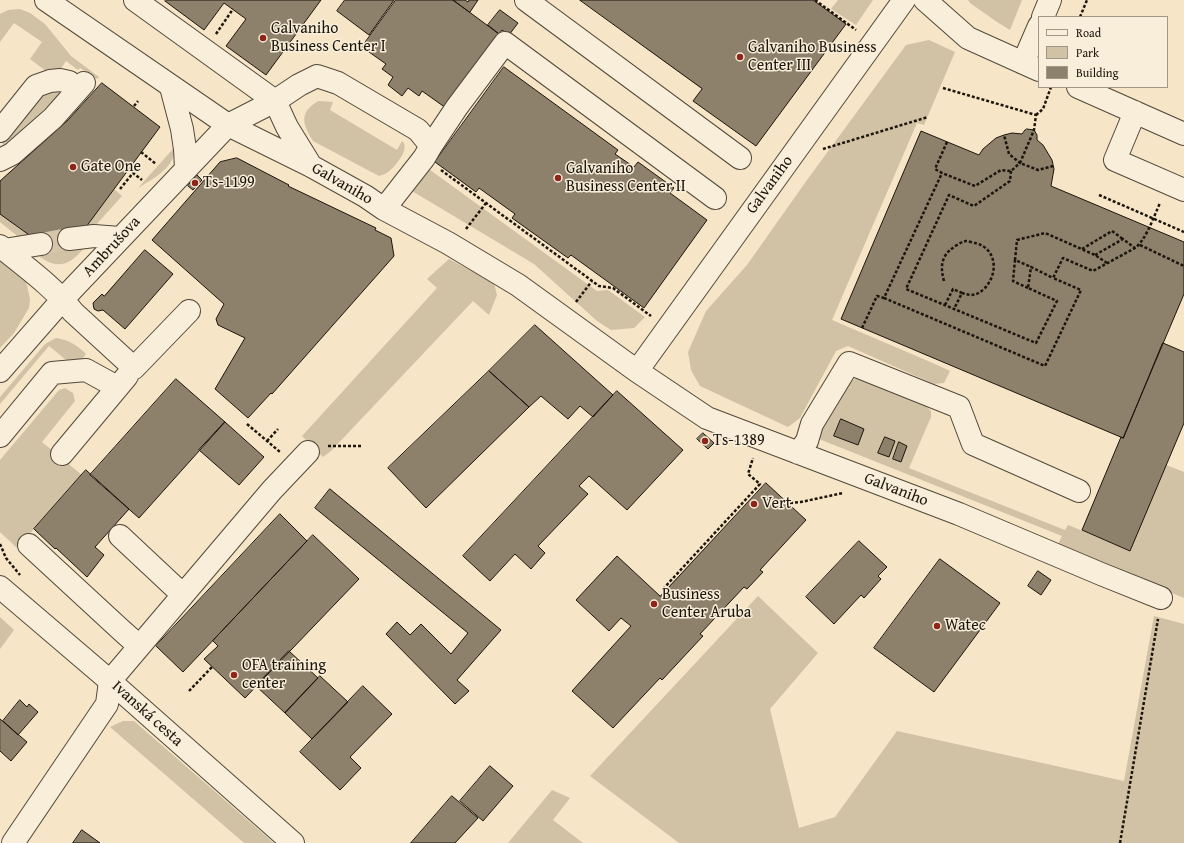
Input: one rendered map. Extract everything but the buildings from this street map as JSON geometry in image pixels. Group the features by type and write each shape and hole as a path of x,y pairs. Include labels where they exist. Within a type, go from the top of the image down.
{"street":[{"name":"Galvaniho","path":"46,0 228,125 311,166 365,196 384,209 448,243 518,285 637,371 707,418 959,514 1161,598"},
{"path":"135,0 275,101 287,127 311,166"},
{"path":"526,0 740,158"},
{"name":"Galvaniho","path":"637,371 904,0"},
{"path":"925,0 968,38 1031,67 1038,31"},
{"path":"1043,16 1050,0"},
{"path":"384,209 424,158 458,107 505,43 715,198"},
{"name":"Ambrušova","path":"0,371 63,299 228,125 275,101 299,85 317,76 338,83 418,130 431,146"},
{"path":"0,131 36,86 50,81 60,80 76,83 53,118 12,154 0,160"},
{"path":"171,87 182,129 186,168"},
{"path":"1084,90 1184,134"},
{"path":"1135,112 1115,160 1176,186"},
{"path":"70,238 94,236 120,238"},
{"path":"2,248 41,244"},
{"path":"2,248 63,299 73,312 134,368"},
{"path":"62,454 134,368 188,311"},
{"path":"798,453 807,441 812,424 849,363 959,407 972,444 1079,491"},
{"path":"0,436 52,373 86,370 118,387"},
{"path":"13,843 107,704 110,681 272,490 302,459"},
{"path":"120,536 183,595"},
{"path":"29,545 139,646"},
{"name":"Ivanská cesta","path":"0,587 110,681 293,843"}],"path":[{"path":"815,0 857,30"},
{"path":"1080,16 1087,0"},
{"path":"212,39 233,9"},
{"path":"943,88 1036,115"},
{"path":"1051,88 1044,109 1036,115 1034,130 1020,163 1011,171 1010,181 974,206 949,195 906,289 1036,343 1056,301 1013,281 1017,240 1045,233 1095,255 1107,263"},
{"path":"134,106 138,101"},
{"path":"819,151 928,117"},
{"path":"1004,135 1009,154 1020,163 1038,170 1053,166"},
{"path":"947,142 935,168 942,173 975,186 1001,170 1011,171"},
{"path":"141,152 156,164"},
{"path":"438,168 599,286 613,288 648,314"},
{"path":"120,189 133,173 142,180"},
{"path":"884,298 942,173"},
{"path":"1053,278 1063,258 1093,271 1140,245 1153,219 1176,186"},
{"path":"1099,195 1184,232"},
{"path":"466,229 486,203"},
{"path":"1082,249 1112,231 1135,248"},
{"path":"1095,255 1123,239"},
{"path":"944,281 941,267 947,253 956,246 966,241 978,244 988,250 994,263 994,274 990,284 979,293 970,296 953,289 945,305"},
{"path":"1140,245 1184,266"},
{"path":"862,328 877,296 1045,366 1081,290 1015,260"},
{"path":"1028,288 1031,268"},
{"path":"573,306 592,281"},
{"path":"954,309 962,293"},
{"path":"247,424 267,441 302,459 318,446 363,446"},
{"path":"267,441 278,429"},
{"path":"663,589 760,484 748,474 759,438"},
{"path":"790,503 849,493"},
{"path":"0,544 6,558"},
{"path":"1120,843 1161,598"},
{"path":"189,691 212,667"}],"green space":[{"path":"838,0 873,0 856,25 831,9"},
{"path":"968,0 1022,0 1010,30 970,3"},
{"path":"20,9 30,13 45,24 71,56 99,77 97,79 80,68 78,70 66,61 58,73 46,71 30,59 42,42 14,23 0,42 0,14 8,10"},
{"path":"929,40 955,52 924,125 917,123 832,320 950,371 944,383 934,384 848,346 836,351 800,418 788,427 700,386 691,370 688,352 706,311 747,265 906,45"},
{"path":"55,90 61,93 15,138 4,145 2,143 37,96"},
{"path":"318,101 333,102 330,110 397,150 402,141 405,148 398,162 387,173 379,176 313,141 306,129 304,119 308,110"},
{"path":"176,139 175,153 172,161 154,178 138,188 172,150"},
{"path":"426,167 597,291 608,290 645,317 634,328 611,330 597,321 534,264 412,191 414,183"},
{"path":"114,189 122,196 95,226 86,227"},
{"path":"0,214 32,237 21,239 0,222"},
{"path":"86,244 86,246 73,259 67,263 60,264 54,264 47,261 32,251"},
{"path":"0,256 26,281 30,299 29,308 14,333 0,348"},
{"path":"449,259 494,283 497,295 489,315 473,301 331,451 323,457 302,436 437,288 427,279"},
{"path":"56,338 72,343 86,354 79,363 71,364 49,346 0,404 0,397 45,344"},
{"path":"863,378 926,406 931,411 931,417 909,468 1065,530 1068,525 1130,550 1166,465 1184,472 1184,598 1057,546 1062,536 819,439 823,428 847,384 855,379"},
{"path":"65,388 73,393 75,401 42,442 82,475 17,548 0,532 0,460 59,390"},
{"path":"758,596 818,653 770,709 799,828 835,817 897,731 1124,781 1154,616 1184,624 1184,843 679,843 590,776"},
{"path":"0,617 14,630 0,649"},
{"path":"123,721 134,721 274,843 244,843 110,727"},
{"path":"552,790 570,798 553,820 583,843 508,843"}],"tunnel":[{"path":"41,244 69,239"}],"place":[{"name":"Galvaniho Business Center I","path":"263,38"},
{"name":"Galvaniho Business Center III","path":"740,57"},
{"name":"Gate One","path":"73,167"},
{"name":"Galvaniho Business Center II","path":"558,178"},
{"name":"Ts-1199","path":"195,183"},
{"name":"Ts-1389","path":"705,441"},
{"name":"Vert","path":"754,504"},
{"name":"Business Center Aruba","path":"654,604"},
{"name":"Watec","path":"937,626"},
{"name":"OFA training center","path":"234,675"}]}
